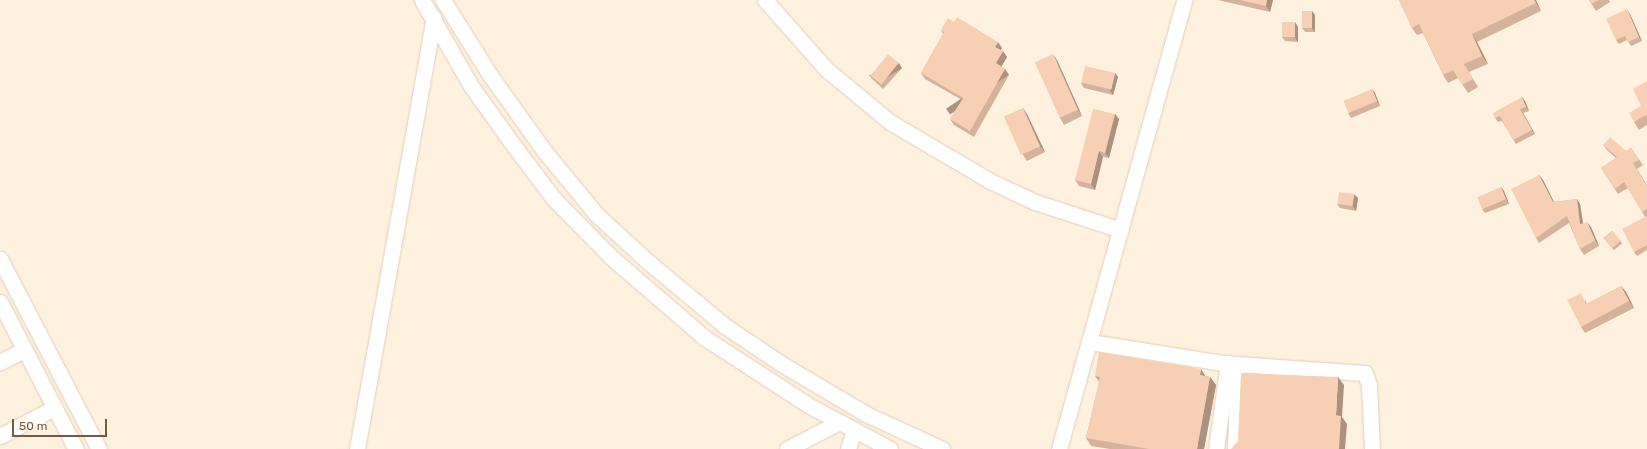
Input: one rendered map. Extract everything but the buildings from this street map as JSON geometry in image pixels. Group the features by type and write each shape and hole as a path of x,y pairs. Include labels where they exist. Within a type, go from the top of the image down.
{"street":[{"path":"422,0 471,86 514,146 554,199 611,257 705,338 839,422 890,449"},
{"path":"357,449 433,21 443,0"},
{"path":"443,0 490,75 545,152 597,215 646,260 725,326 780,363 866,414 942,449"},
{"path":"765,0 826,69 890,122 990,181 1042,204 1121,230"},
{"path":"1059,449 1184,0"},
{"path":"0,259 99,449"},
{"path":"1,308 76,449"},
{"path":"1090,342 1233,364 1365,373 1369,385 1372,449"},
{"path":"0,362 24,350"},
{"path":"1216,449 1233,364"},
{"path":"1233,364 1235,442"},
{"path":"0,436 54,408"},
{"path":"787,449 839,422"},
{"path":"848,449 854,431"},
{"path":"1219,432 1235,442"}]}
